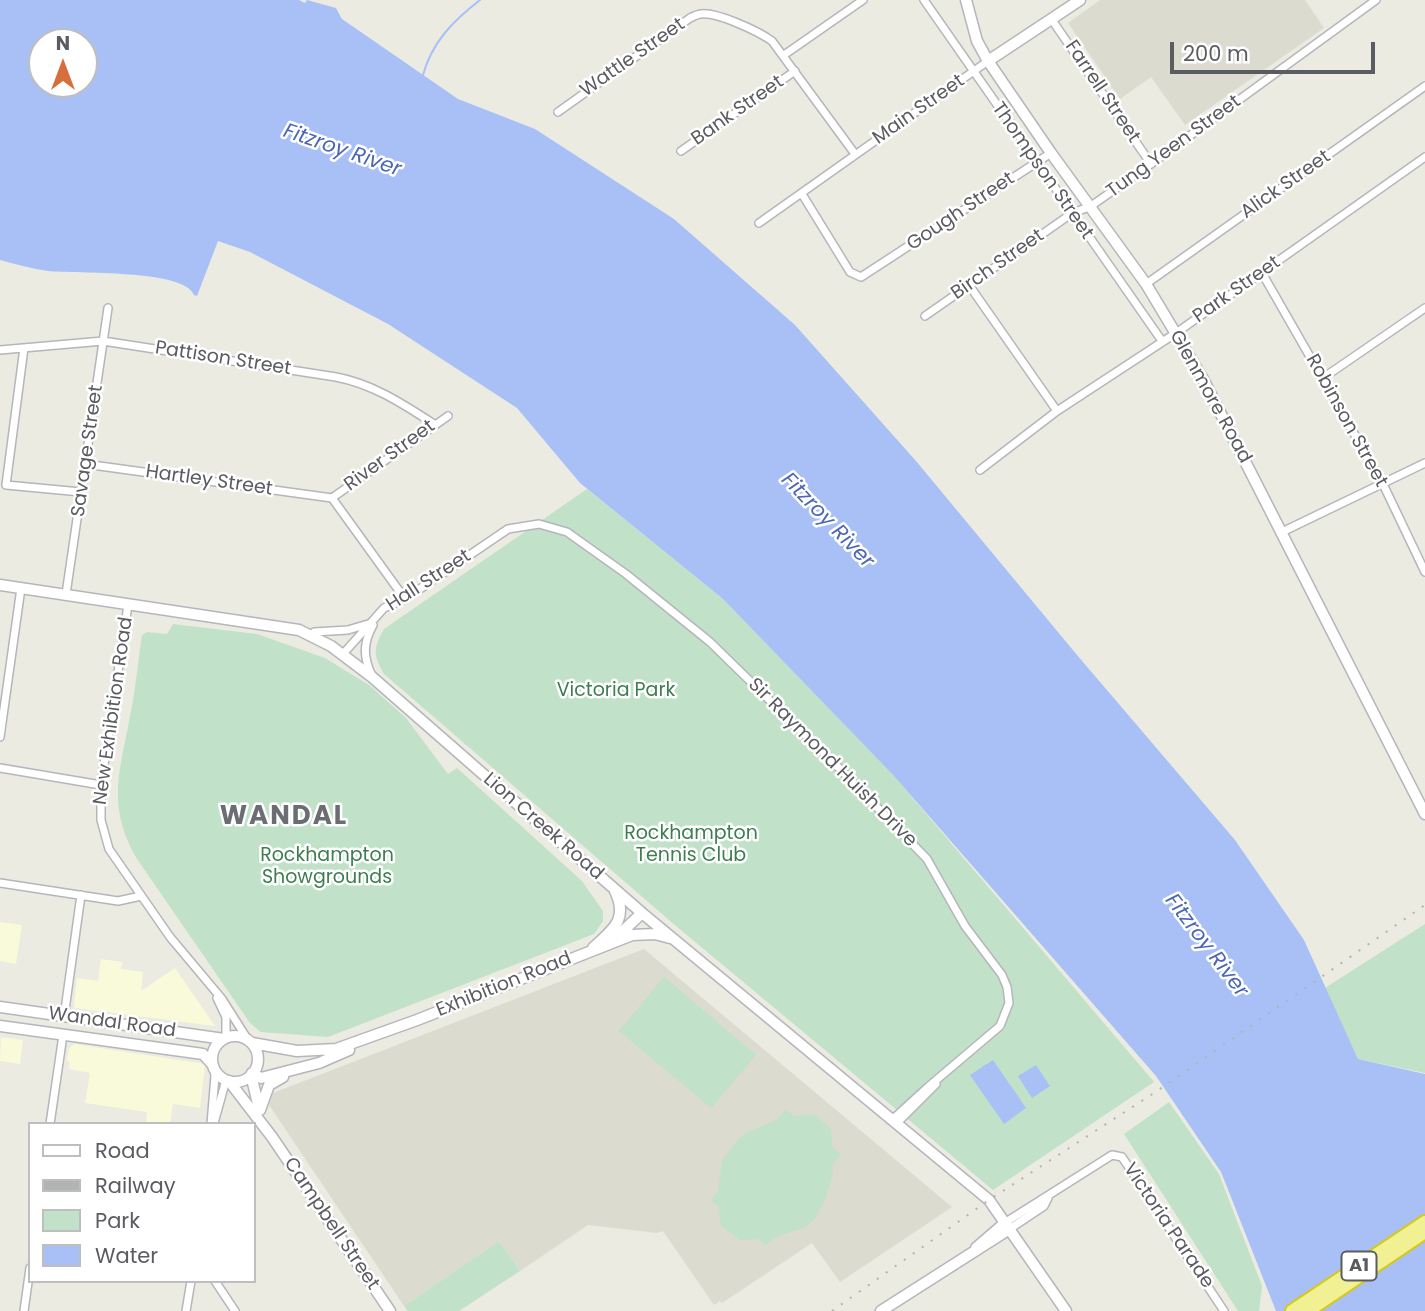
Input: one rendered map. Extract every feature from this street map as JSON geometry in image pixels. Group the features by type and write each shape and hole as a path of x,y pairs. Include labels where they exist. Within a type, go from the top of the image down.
{"highway":[{"name":"A1","path":"1292,1311 1425,1222"},
{"name":"A1","path":"1308,1311 1425,1232"}],"street":[{"name":"Bank Street","path":"784,55 863,0"},
{"name":"Thompson Street","path":"924,0 1162,341"},
{"name":"Glenmore Road","path":"966,0 977,40 988,61 1146,284 1203,379 1425,814"},
{"name":"Main Street","path":"759,223 988,61 1080,0"},
{"name":"Tung Yeen Street","path":"1071,214 1091,206 1151,164 1375,0"},
{"name":"Wattle Street","path":"558,112 677,26 700,14 712,15 762,33 772,40 784,55"},
{"name":"Farrell Street","path":"1052,20 1151,164"},
{"path":"784,55 855,155"},
{"name":"Bank Street","path":"681,151 795,71"},
{"name":"Alick Street","path":"1146,284 1425,86"},
{"name":"Gough Street","path":"802,194 850,272 861,277 1051,153"},
{"name":"Park Street","path":"980,470 1057,411 1176,333 1425,157"},
{"name":"Birch Street","path":"925,316 1071,214"},
{"name":"Robinson Street","path":"1262,273 1382,484 1425,572"},
{"path":"969,285 1057,411"},
{"name":"Savage Street","path":"66,594 108,308"},
{"path":"1323,378 1425,308"},
{"name":"Pattison Street","path":"0,350 103,341 357,381 392,397 434,424"},
{"path":"24,348 6,485 81,492"},
{"name":"River Street","path":"332,498 448,416"},
{"path":"1282,532 1425,463"},
{"name":"Hartley Street","path":"85,464 332,498"},
{"path":"332,498 405,599"},
{"name":"Hall Street","path":"342,654 384,608 405,599 509,529 527,525"},
{"name":"Sir Raymond Huish Drive","path":"527,525 548,525 567,532 626,574 710,642 928,859 965,926 1002,975 1009,992 1008,1007 1000,1026 950,1068 895,1121"},
{"name":"Lion Creek Road","path":"0,584 299,630 342,654 373,677 642,913 989,1200 1066,1311"},
{"path":"0,737 2,706 21,588"},
{"name":"New Exhibition Road","path":"128,605 101,785 100,807 105,839 115,859 170,937 238,1022 250,1042"},
{"path":"312,635 314,632 348,630 374,621"},
{"path":"373,677 364,654 366,638 374,621"},
{"path":"0,768 101,785"},
{"path":"0,883 118,901 141,896"},
{"name":"Exhibition Road","path":"590,951 613,929 620,916 621,904 612,887"},
{"path":"50,1122 81,895"},
{"name":"Exhibition Road","path":"590,951 623,931 642,913"},
{"name":"Exhibition Road","path":"260,1110 269,1085 276,1080 417,1020 638,934 655,934 675,940"},
{"name":"New Exhibition Road","path":"214,991 226,1017 228,1027 225,1038"},
{"name":"Wandal Road","path":"0,1007 225,1038"},
{"name":"Exhibition Road","path":"250,1042 282,1050 326,1050 417,1020"},
{"name":"Wandal Road","path":"0,1026 203,1054 213,1066"},
{"path":"184,1051 190,1045 190,1034"},
{"path":"212,1122 213,1066 215,1047 225,1038 238,1036 250,1042 256,1049 258,1062 252,1074 237,1082 228,1080 213,1066"},
{"name":"Exhibition Road","path":"252,1074 261,1078 319,1063"},
{"name":"Campbell Street","path":"252,1074 260,1110 272,1137"},
{"path":"213,1122 228,1080"},
{"name":"Campbell Street","path":"228,1080 272,1137 390,1311"},
{"name":"Victoria Parade","path":"1008,1225 1044,1206 1048,1198 1112,1155 1122,1157 1224,1311"},
{"path":"881,1311 894,1308 973,1251 989,1244 1008,1225"},
{"path":"24,1311 28,1282"},
{"path":"186,1311 191,1283"},
{"path":"216,1283 235,1311"}],"shaded area":[{"path":"1100,0 1305,0 1324,28 1185,125 1151,77 1120,99 1068,23"},
{"path":"0,922 22,925 16,964 0,961"},
{"path":"644,949 952,1207 840,1282 812,1243 722,1303 720,1301 714,1305 663,1231 657,1233 588,1225 520,1271 499,1241 404,1306 269,1105 273,1093"},
{"path":"101,959 122,962 121,969 143,972 141,991 175,968 215,1026 75,1008 77,978 98,981"},
{"path":"1,1037 23,1040 20,1064 0,1061"},
{"path":"74,1044 205,1064 200,1108 173,1104 170,1122 146,1122 147,1112 85,1103 90,1073 69,1069 69,1048"}],"green space":[{"name":"Victoria Park","path":"587,489 723,599 894,776 1154,1082 993,1190 676,926 384,674 376,652 384,629"},
{"name":"Rockhampton Showgrounds","path":"173,624 257,634 325,658 369,685 406,718 448,774 457,768 582,881 603,911 603,921 594,934 328,1037 261,1032 250,1023 137,859 121,820 118,786 142,635 147,632 167,634"},
{"path":"1425,924 1425,1073 1358,1059 1325,988"},
{"path":"664,977 756,1055 711,1108 619,1031"},
{"path":"1169,1102 1219,1174 1262,1286 1259,1311 1238,1311 1124,1134"},
{"path":"786,1110 795,1116 814,1114 831,1129 832,1147 841,1154 833,1164 829,1189 816,1216 805,1227 779,1236 766,1245 759,1239 740,1240 721,1226 719,1207 711,1200 718,1192 722,1160 741,1136 779,1118"},
{"path":"499,1241 520,1271 459,1311 408,1311 404,1306"}],"water":[{"name":"Fitzroy River","path":"0,0 299,0 305,3 307,0 336,8 342,19 458,99 535,129 674,219 795,325 916,461 1235,840 1304,940 1358,1059 1425,1074 1425,1311 1276,1311 1221,1172 1156,1076 894,776 723,599 580,483 517,408 388,324 250,252 218,241 197,296 186,287 151,277 30,268 0,260"},
{"path":"993,1060 1026,1108 1004,1124 970,1075"},
{"path":"1036,1065 1050,1086 1032,1098 1018,1076"}],"waterway":[{"path":"423,75 438,42 461,16 480,0"}],"railway":[{"path":"832,1311 989,1200 1157,1091 1425,905"}],"district":[{"name":"WANDAL","path":"284,817"}],"park label":[{"name":"Rockhampton Tennis Club","path":"691,845"}]}
